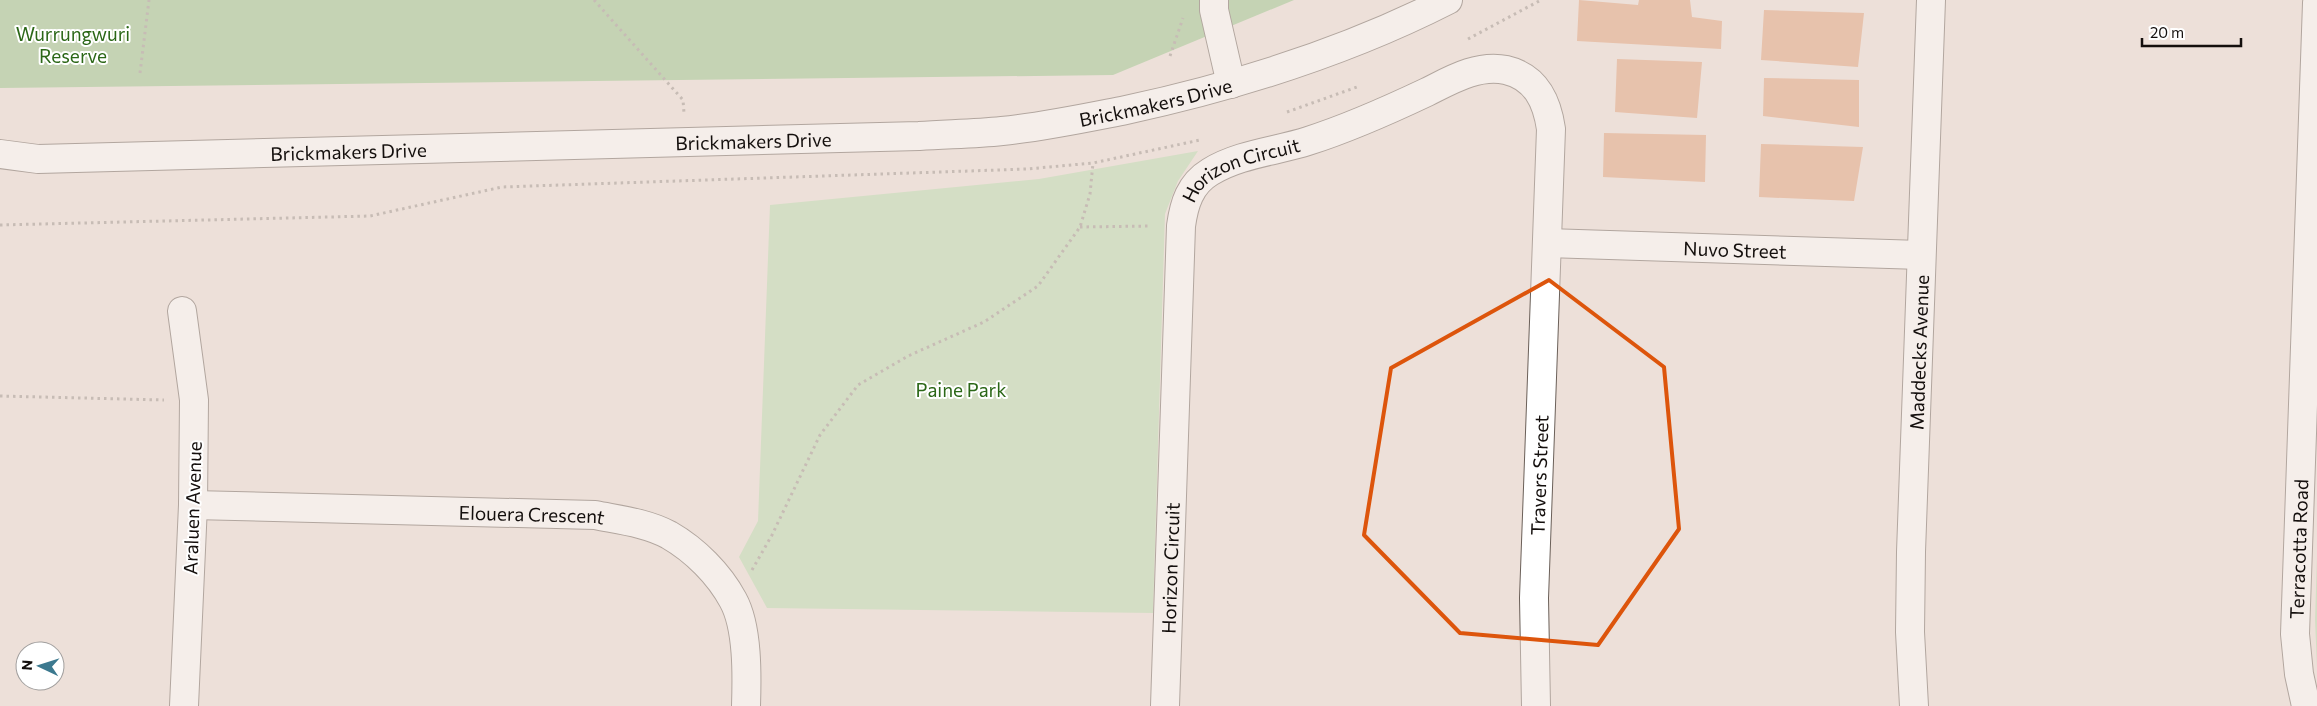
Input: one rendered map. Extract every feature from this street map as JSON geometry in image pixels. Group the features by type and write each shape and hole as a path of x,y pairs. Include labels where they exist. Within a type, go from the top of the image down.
{"street":[{"path":"1214,0 1214,10 1231,84"},
{"name":"Brickmakers Drive","path":"0,154 38,159 919,136 1003,131 1094,116 1185,97 1231,84 1338,50 1448,0"},
{"name":"Maddecks Avenue","path":"1914,706 1910,632 1911,552 1931,0"},
{"name":"Terracotta Road","path":"2306,706 2299,674 2295,634 2313,270 2317,3"},
{"name":"Horizon Circuit","path":"1165,706 1181,226 1188,195 1198,182 1211,171 1247,158 1308,141 1357,123 1459,76 1490,68 1518,74 1534,85 1544,98 1551,129 1547,243"},
{"name":"Brickmakers Drive","path":"0,168 38,159"},
{"name":"Nuvo Street","path":"1547,243 1921,255"},
{"name":"Travers Street","path":"1536,706 1534,598 1547,243"},
{"name":"Araluen Avenue","path":"182,311 194,400 193,505 184,706"},
{"name":"Elouera Crescent","path":"193,505 595,515 636,523 668,535 694,552 715,575 734,601 743,632 747,675 746,706"}],"path":[{"path":"140,73 149,0"},
{"path":"594,0 683,100 688,142"},
{"path":"1170,56 1183,9"},
{"path":"734,601 772,535 820,435 858,385 908,356 984,322 1038,286 1080,227 1090,194 1093,164"},
{"path":"1080,227 1181,226"},
{"path":"0,396 194,400"}],"highlighted area":[{"path":"1549,280 1664,367 1679,529 1598,645 1460,633 1364,535 1391,368"}],"green space":[{"name":"Wurrungwuri Reserve","path":"0,0 1294,0 1113,75 0,88"},
{"name":"Paine Park","path":"1198,151 1178,181 1165,214 1153,613 767,608 739,557 758,521 770,205 1039,179"},
{"path":"2317,556 2317,668 2315,620"}],"building":[{"path":"1579,0 1638,5 1639,0 1690,0 1692,17 1722,21 1721,49 1577,41"},
{"path":"1764,10 1864,13 1858,67 1761,60"},
{"path":"1617,59 1702,62 1697,118 1615,112"},
{"path":"1764,78 1859,80 1859,127 1763,116"},
{"path":"1604,133 1706,135 1705,182 1603,177"},
{"path":"1761,144 1863,147 1854,201 1759,197"}]}
